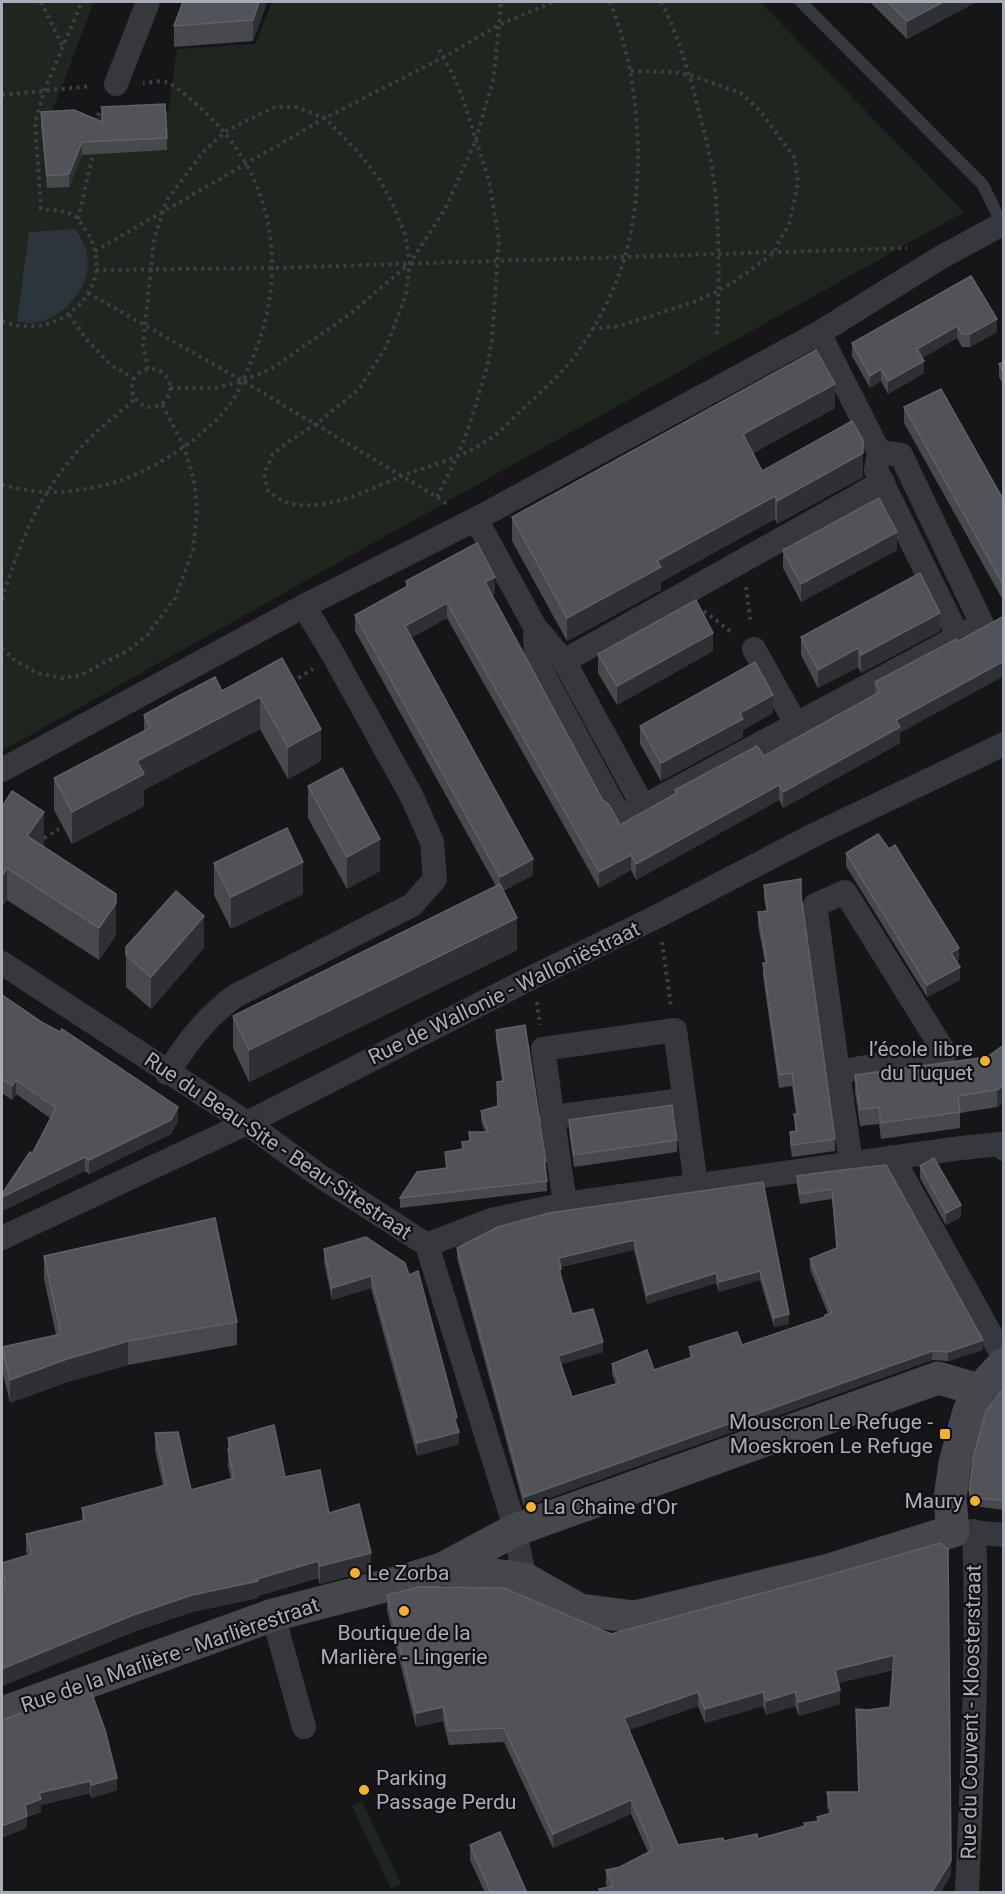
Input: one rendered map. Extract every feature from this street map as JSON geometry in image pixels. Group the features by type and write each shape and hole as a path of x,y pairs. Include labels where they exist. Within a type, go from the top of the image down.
{"street":[{"path":"116,84 148,2"},
{"path":"2,770 304,606 468,523 819,333 938,259 1003,225"},
{"path":"819,333 879,452 876,470 958,636"},
{"path":"535,627 536,661 615,808 626,816 982,624 901,455 879,452"},
{"path":"564,661 883,482"},
{"path":"468,523 535,627 564,661 643,806"},
{"path":"168,1073 196,1031 213,1012 235,996 412,905 435,879 432,842 416,806 304,606"},
{"path":"754,649 796,724"},
{"name":"Rue de Wallonie - Walloniëstraat","path":"2,1238 247,1123 816,834 1004,744"},
{"path":"838,1072 945,1053 845,892 815,905 838,1072 851,1163"},
{"name":"Rue du Beau-Site - Beau-Sitestraat","path":"2,963 247,1123 317,1174 427,1245 515,1530"},
{"path":"565,1204 543,1049 675,1030 696,1185"},
{"path":"552,1117 683,1100"},
{"path":"427,1245 491,1220 565,1204 892,1157 1000,1144 1004,1149"},
{"path":"892,1157 1004,1358"},
{"path":"1004,1364 980,1390 969,1412 955,1463 950,1498 963,1531 1004,1535"},
{"name":"Rue de la Marlière - Marlièrestraat","path":"2,1713 273,1616 442,1569 515,1530 938,1378 980,1390"},
{"path":"515,1530 525,1579"},
{"name":"Rue de la Marlière - Marlièrestraat","path":"442,1569 525,1579 580,1610 634,1617 829,1569 963,1531"},
{"name":"Rue du Couvent - Kloosterstraat","path":"963,1531 975,1570 973,1728 967,1893"},
{"path":"273,1616 304,1727"}],"lane":[{"path":"801,2 983,185 1003,225"}],"path":[{"path":"41,2 63,49"},
{"path":"2,321 11,325 30,327 45,325 69,315 88,293 96,270 95,251 89,234 78,219 72,214 40,209 35,123 44,91 82,2"},
{"path":"170,388 216,388 243,381 271,369 371,298 410,263 445,209 476,140 494,76 501,2"},
{"path":"95,251 325,118 444,57 499,25 553,2"},
{"path":"148,369 143,345 154,239 167,200 203,152 225,132 275,107 296,107 325,118 359,153 379,179 405,234 410,263 406,296 386,347 359,389 316,424 273,454 264,474 268,491 283,501 306,505 333,502 457,457 486,441 543,390 574,357 612,292 625,257 632,225 637,170 636,104 622,36 610,2"},
{"path":"661,2 678,39 689,75 705,134 714,181 718,254 717,336"},
{"path":"437,497 468,430 488,367 499,240 489,181 465,102 438,47"},
{"path":"592,329 619,326 694,302 718,291 774,253 789,225 795,205 798,182 794,157 760,111 741,93 689,75 651,70 629,71"},
{"path":"2,485 46,492 75,490 126,479 151,467 184,447 228,407 258,348 267,319 273,267 267,218 247,162 225,132 205,112 167,82"},
{"path":"2,95 116,84"},
{"path":"94,132 94,121 116,84"},
{"path":"78,219 94,153 94,142"},
{"path":"96,270 774,253 907,248 929,245 938,259"},
{"path":"88,293 243,381 437,497 468,523"},
{"path":"69,315 110,364 134,379"},
{"path":"148,369 160,370 169,380 169,394 162,404 147,406 136,398 132,391 134,379 142,371 148,369"},
{"path":"2,599 18,548 46,492 90,438 136,398"},
{"path":"2,648 37,674 63,678 81,675 129,650 147,635 175,598 193,550 197,510 194,480 184,447 162,404"},
{"path":"742,561 754,649"},
{"path":"683,594 754,649"},
{"path":"290,682 334,656"},
{"path":"44,838 59,829"},
{"path":"35,832 44,838"},
{"path":"44,838 45,849"},
{"path":"658,916 675,1030"},
{"path":"533,977 543,1049"}],"shaded area":[{"path":"2,2 94,2 49,120 168,112 177,49 255,44 272,2 760,2 964,212 2,751"},
{"path":"75,229 87,254 88,266 81,288 66,307 46,320 33,323 17,321 29,232"},
{"path":"362,1801 401,1884 391,1889 352,1806"}],"building":[{"path":"183,2 259,2 253,20 174,26"},
{"path":"888,2 943,2 907,21"},
{"path":"165,104 167,138 82,142 69,174 47,176 41,112 74,110 102,122 102,107"},
{"path":"971,276 997,319 970,334 962,334 957,326 917,349 924,361 888,381 881,369 870,376 852,343"},
{"path":"816,350 835,384 743,434 762,471 852,421 863,440 863,453 777,501 775,496 657,561 661,567 567,618 512,517"},
{"path":"1004,362 1004,373 999,364"},
{"path":"941,389 1004,501 1004,586 904,407"},
{"path":"879,498 897,532 801,584 783,550"},
{"path":"477,543 495,577 485,582 602,799 610,806 620,825 677,793 675,790 757,746 764,756 880,692 875,682 1004,616 1004,661 896,720 900,727 783,792 779,785 636,864 631,855 599,872 447,603 405,626 533,859 500,877 355,615 408,586 406,581"},
{"path":"920,573 940,613 861,655 858,648 818,670 801,637"},
{"path":"696,600 713,633 617,686 598,654"},
{"path":"282,658 321,729 288,747 260,697 137,761 144,774 72,812 54,778 150,728 144,715 173,699 215,677 222,691"},
{"path":"755,662 773,695 740,713 743,719 661,763 640,726"},
{"path":"342,768 380,839 347,857 308,786"},
{"path":"12,791 44,812 27,836 116,894 116,903 99,928 7,868 2,876 2,807"},
{"path":"287,828 303,862 231,897 214,863"},
{"path":"878,834 889,849 895,845 959,948 951,953 960,967 927,985 846,853"},
{"path":"801,879 801,895 835,1139 792,1145 790,1132 797,1131 794,1114 798,1114 792,1073 779,1075 763,963 767,963 758,912 768,911 764,885"},
{"path":"500,884 517,918 249,1050 233,1016"},
{"path":"176,891 204,916 151,977 126,955 126,947"},
{"path":"2,995 43,1023 60,1032 62,1029 178,1107 171,1120 89,1160 85,1157 2,1197 30,1152 32,1154 56,1108 16,1080 12,1086 2,1079"},
{"path":"525,1025 546,1161 544,1161 547,1181 400,1198 417,1172 447,1168 445,1152 463,1149 462,1142 470,1141 469,1132 488,1132 481,1111 498,1106 497,1082 504,1081 496,1030"},
{"path":"1004,1045 1004,1085 997,1090 958,1096 960,1112 881,1123 879,1107 860,1110 855,1075 987,1057"},
{"path":"672,1105 677,1140 574,1155 569,1120"},
{"path":"934,1158 961,1205 946,1213 920,1166"},
{"path":"886,1165 983,1340 948,1352 932,1351 524,1497 457,1248 498,1227 549,1213 763,1182 789,1314 774,1318 760,1271 719,1282 716,1273 647,1295 634,1240 559,1258 561,1269 559,1270 572,1314 593,1309 603,1342 558,1356 572,1397 619,1383 612,1364 647,1350 654,1370 693,1357 689,1347 737,1332 742,1345 832,1313 810,1259 837,1248 832,1189 800,1194 797,1176"},
{"path":"215,1218 237,1322 128,1341 67,1359 10,1380 2,1347 61,1334 44,1256"},
{"path":"366,1237 405,1263 409,1275 418,1271 459,1432 417,1443 371,1276 332,1288 324,1249"},
{"path":"1004,1388 1004,1501 974,1497 969,1490 974,1455 986,1411"},
{"path":"274,1425 285,1477 320,1470 329,1513 359,1504 371,1553 320,1566 318,1561 257,1579 258,1581 192,1595 133,1615 2,1669 2,1585 6,1584 2,1563 32,1554 26,1534 85,1520 82,1508 166,1485 155,1433 178,1432 191,1490 234,1478 228,1438"},
{"path":"940,1543 948,1549 951,1861 931,1893 600,1893 599,1889 613,1886 606,1870 620,1867 653,1850 631,1800 553,1834 504,1728 449,1731 443,1707 416,1713 387,1595 419,1587 504,1588 611,1634","holes":["894,1655 890,1707 856,1709 859,1792 827,1792 832,1813 817,1817 819,1821 804,1823 805,1826 758,1839 757,1834 724,1841 723,1838 678,1845 624,1718 698,1692 705,1709 763,1692 766,1701 795,1692 799,1702 840,1690 835,1670"]},
{"path":"90,1689 105,1730 117,1778 91,1785 90,1781 39,1793 41,1799 25,1805 27,1816 2,1826 2,1720"},
{"path":"500,1832 527,1893 491,1893 470,1845"}],"place":[{"name":"l’école libre du Tuquet","path":"985,1061"},
{"name":"Mouscron Le Refuge - Moeskroen Le Refuge","path":"945,1434"},
{"name":"Maury","path":"975,1501"},
{"name":"La Chaine d'Or","path":"531,1507"},
{"name":"Le Zorba","path":"355,1573"},
{"name":"Boutique de la Marlière - Lingerie","path":"404,1611"},
{"name":"Parking Passage Perdu","path":"364,1790"}]}
